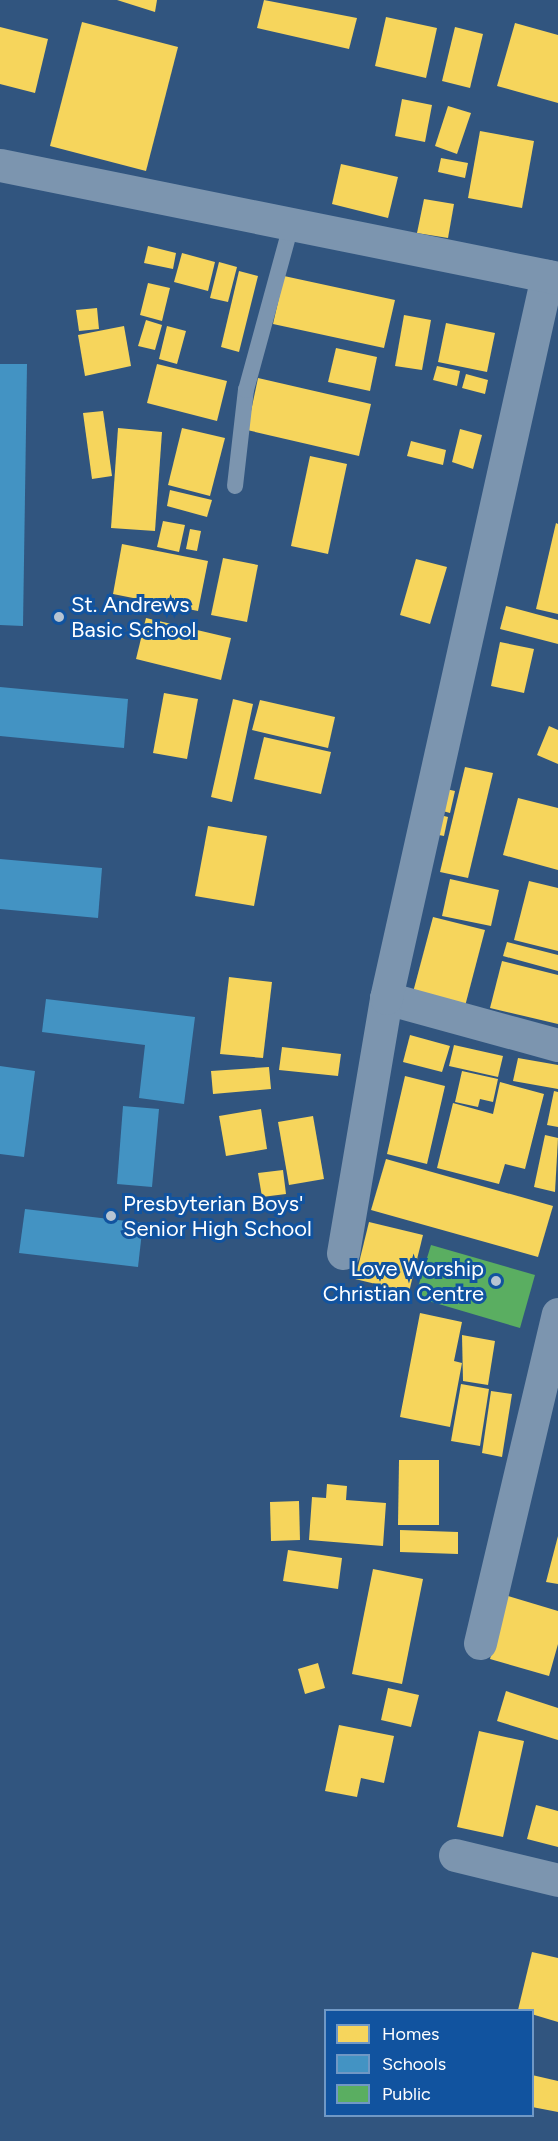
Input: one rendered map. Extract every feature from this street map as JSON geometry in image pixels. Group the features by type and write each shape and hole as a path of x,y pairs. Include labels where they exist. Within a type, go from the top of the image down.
{"street":[{"path":"0,165 552,277 386,998 343,1253"},
{"path":"386,998 558,1045"},
{"path":"480,1643 558,1314"},
{"path":"455,1855 558,1880"}],"lane":[{"path":"235,486 246,390 291,225"}],"building: Homes":[{"path":"117,0 157,0 155,12"},
{"path":"264,0 357,18 349,49 257,28"},
{"path":"386,17 437,28 426,78 375,66"},
{"path":"82,22 178,47 146,171 50,146"},
{"path":"515,23 558,35 558,103 497,86"},
{"path":"0,27 48,39 35,93 0,84"},
{"path":"455,27 483,34 470,88 442,81"},
{"path":"402,99 432,105 425,142 395,136"},
{"path":"448,106 471,113 457,154 435,146"},
{"path":"480,131 534,141 522,208 468,198"},
{"path":"441,158 468,163 465,178 438,172"},
{"path":"341,164 398,177 388,218 332,204"},
{"path":"424,199 454,204 448,238 417,233"},
{"path":"148,246 176,253 173,269 144,263"},
{"path":"182,253 215,262 208,291 174,282"},
{"path":"219,262 237,267 228,302 210,298"},
{"path":"239,271 258,276 239,352 221,347"},
{"path":"284,276 395,300 384,348 273,324"},
{"path":"148,283 170,288 162,321 140,315"},
{"path":"97,308 99,329 79,331 76,310"},
{"path":"404,315 431,320 422,370 395,366"},
{"path":"146,320 162,325 155,350 138,346"},
{"path":"446,323 495,333 487,372 438,362"},
{"path":"124,326 131,366 85,376 78,335"},
{"path":"167,326 186,331 177,364 159,359"},
{"path":"336,348 377,357 370,391 328,382"},
{"path":"157,364 227,381 217,421 147,403"},
{"path":"437,366 460,371 457,386 433,380"},
{"path":"466,374 488,380 485,394 462,388"},
{"path":"258,378 371,404 359,456 247,430"},
{"path":"103,411 112,476 92,479 83,413"},
{"path":"118,428 162,432 155,531 111,528"},
{"path":"182,428 225,438 210,496 168,485"},
{"path":"460,429 482,435 473,469 452,462"},
{"path":"411,441 446,450 443,465 407,456"},
{"path":"310,456 347,464 328,554 291,546"},
{"path":"170,490 212,500 207,517 167,506"},
{"path":"163,521 185,525 179,552 157,547"},
{"path":"556,523 558,524 558,614 536,609"},
{"path":"190,529 201,531 197,551 186,549"},
{"path":"122,544 208,561 198,611 113,594"},
{"path":"223,558 258,565 247,622 211,615"},
{"path":"416,559 447,567 430,624 400,615"},
{"path":"506,606 558,620 558,644 500,629"},
{"path":"146,618 231,638 221,680 136,659"},
{"path":"500,642 534,649 524,693 491,686"},
{"path":"164,693 198,699 187,759 153,753"},
{"path":"233,699 253,704 232,802 211,797"},
{"path":"260,700 335,717 328,748 252,730"},
{"path":"549,726 558,730 558,764 537,755"},
{"path":"264,737 331,752 321,794 254,779"},
{"path":"465,767 493,773 468,878 440,872"},
{"path":"437,787 455,791 450,813 432,808"},
{"path":"518,798 558,808 558,870 503,855"},
{"path":"432,813 448,817 444,836 428,833"},
{"path":"208,826 267,836 254,906 195,896"},
{"path":"450,879 499,890 491,926 442,916"},
{"path":"529,881 558,888 558,951 514,940"},
{"path":"433,917 485,930 464,1010 412,996"},
{"path":"507,942 558,955 558,971 503,956"},
{"path":"502,961 558,975 558,1024 490,1008"},
{"path":"229,977 272,982 263,1058 220,1054"},
{"path":"410,1035 450,1046 442,1072 403,1062"},
{"path":"454,1045 503,1056 498,1077 449,1066"},
{"path":"282,1047 341,1054 338,1076 279,1070"},
{"path":"518,1058 558,1065 558,1089 513,1081"},
{"path":"269,1067 271,1089 213,1094 211,1071"},
{"path":"462,1071 498,1079 493,1102 480,1099 478,1107 455,1102"},
{"path":"405,1076 445,1086 427,1164 387,1154"},
{"path":"500,1082 544,1094 525,1169 505,1164 499,1184 437,1168 453,1103 493,1114"},
{"path":"554,1091 558,1092 558,1127 547,1125"},
{"path":"261,1109 267,1149 226,1156 219,1116"},
{"path":"313,1116 324,1179 289,1185 278,1122"},
{"path":"545,1135 558,1138 555,1192 534,1187"},
{"path":"386,1159 553,1206 538,1257 371,1210"},
{"path":"283,1170 286,1194 262,1197 258,1173"},
{"path":"369,1222 423,1235 409,1292 355,1279"},
{"path":"420,1313 462,1322 454,1361 462,1363 450,1427 400,1417"},
{"path":"462,1335 495,1341 488,1385 463,1381"},
{"path":"461,1384 489,1389 480,1446 451,1441"},
{"path":"491,1391 512,1394 502,1457 482,1453"},
{"path":"399,1460 439,1460 439,1525 398,1525"},
{"path":"327,1484 347,1486 346,1500 386,1503 383,1546 309,1540 312,1497 326,1498"},
{"path":"299,1501 300,1540 271,1541 270,1502"},
{"path":"400,1530 458,1532 458,1554 400,1552"},
{"path":"558,1536 558,1584 546,1582"},
{"path":"288,1550 342,1558 338,1589 283,1581"},
{"path":"373,1569 423,1579 402,1684 352,1674"},
{"path":"508,1596 558,1611 558,1644 549,1676 490,1659"},
{"path":"318,1663 325,1688 305,1694 298,1669"},
{"path":"388,1688 419,1695 411,1727 381,1720"},
{"path":"506,1691 558,1708 558,1740 497,1721"},
{"path":"339,1725 394,1736 384,1783 361,1778 357,1797 325,1791"},
{"path":"479,1731 524,1741 503,1837 457,1827"},
{"path":"536,1805 558,1811 558,1847 527,1839"},
{"path":"532,1952 558,1958 558,2022 534,2015 534,2009 518,2009"},
{"path":"534,2075 558,2081 558,2112 534,2107"}],"building: Schools":[{"path":"0,364 27,364 23,626 0,625"},
{"path":"0,687 128,699 124,748 0,736"},
{"path":"0,859 102,868 98,918 0,909"},
{"path":"46,999 195,1017 184,1104 139,1098 145,1045 42,1032"},
{"path":"0,1066 35,1071 24,1157 0,1154"},
{"path":"123,1106 159,1109 152,1187 117,1184"},
{"path":"25,1209 143,1223 138,1267 19,1253"}],"building: Public":[{"path":"431,1245 535,1275 520,1328 415,1297"}],"place":[{"name":"St. Andrews Basic School","path":"59,617"},
{"name":"Presbyterian Boys' Senior High School","path":"111,1216"},
{"name":"Love Worship Christian Centre","path":"496,1281"}]}
